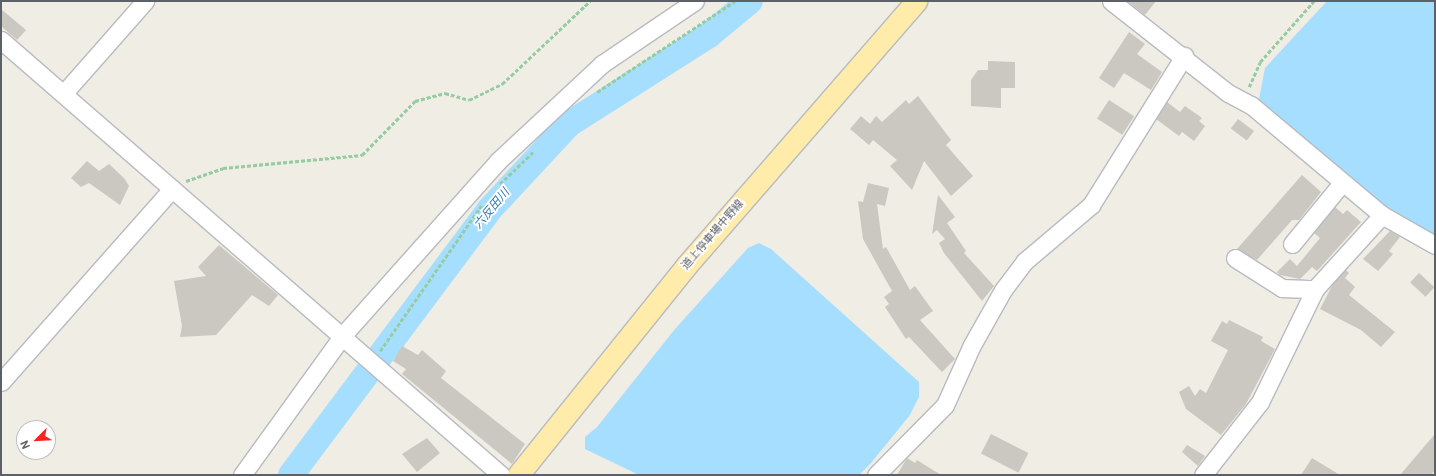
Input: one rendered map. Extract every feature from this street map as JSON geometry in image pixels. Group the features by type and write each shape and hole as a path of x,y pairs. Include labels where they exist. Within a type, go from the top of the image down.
{"main road":[{"name":"道上停車場中野線","path":"518,475 686,266 916,1"}],"street":[{"path":"64,93 146,1"},
{"path":"242,475 346,338 498,161 602,64 696,1"},
{"path":"1111,1 1184,56 1228,93 1248,103 1342,183 1382,214 1435,246"},
{"path":"1,40 346,338 501,475"},
{"path":"876,475 945,405 972,345 1003,290 1025,261 1090,205 1184,56"},
{"path":"1292,244 1342,183"},
{"path":"1,382 172,189"},
{"path":"1203,475 1260,402 1315,289 1382,214"},
{"path":"1235,258 1282,288 1315,289"}],"path":[{"path":"172,189 202,172 223,168 362,155 415,101 445,93 469,100 502,84 590,1"},
{"path":"591,96 647,56 689,33 735,1"},
{"path":"1248,103 1249,86 1260,62 1314,1"},
{"path":"495,189 538,147"},
{"path":"372,362 485,200"}],"water":[{"path":"1327,1 1435,1 1435,237 1381,206 1259,99 1265,68"},
{"path":"759,243 771,249 919,382 919,397 910,415 871,463 859,475 639,475 585,449 585,437 597,427 675,329 748,248"}],"building":[{"path":"1127,1 1156,1 1145,15"},
{"path":"1,9 26,30 17,40 1,26"},
{"path":"1129,32 1145,44 1137,54 1162,72 1151,90 1124,73 1114,88 1099,78"},
{"path":"988,61 1015,62 1015,88 1001,88 1001,108 971,106 971,80 978,70 988,70"},
{"path":"918,96 951,140 946,145 973,176 951,196 924,161 912,190 890,166 897,160 873,140 869,145 850,129 861,116 870,124 876,116 882,122 906,100 909,104"},
{"path":"1109,100 1134,116 1122,135 1097,118"},
{"path":"1167,102 1180,112 1185,106 1202,118 1199,121 1205,126 1194,141 1182,132 1179,136 1156,119"},
{"path":"1238,119 1254,131 1247,141 1231,129"},
{"path":"87,161 99,171 109,164 124,178 129,186 120,205 89,183 81,187 71,178"},
{"path":"1302,175 1321,192 1299,220 1292,220 1257,260 1237,249"},
{"path":"868,183 889,188 885,206 877,204 883,249 886,247 910,290 915,286 933,311 920,320 955,359 942,372 909,337 906,339 885,307 889,304 884,297 892,291 863,239 858,201 863,202"},
{"path":"938,195 955,217 947,223 966,251 964,253 994,286 982,301 944,253 939,243 945,239 937,230 932,234"},
{"path":"1335,207 1343,214 1347,210 1361,222 1317,271 1312,267 1300,279 1280,275 1277,272 1290,259 1297,266 1320,238 1314,233"},
{"path":"1390,231 1400,237 1389,251 1393,254 1378,271 1363,259"},
{"path":"219,245 278,295 269,306 252,295 216,335 180,337 182,326 174,281 206,276 198,267"},
{"path":"1346,270 1349,273 1345,278 1355,287 1349,295 1395,332 1381,347 1361,330 1320,309 1333,284"},
{"path":"1419,273 1434,287 1425,297 1410,283"},
{"path":"1229,320 1263,337 1261,341 1275,349 1246,404 1221,435 1186,409 1179,392 1189,386 1195,396 1200,389 1206,393 1228,350 1211,341 1222,321 1227,324"},
{"path":"402,346 418,355 422,350 446,371 441,378 525,444 512,464 402,374 406,369 393,361"},
{"path":"991,434 1028,453 1018,473 981,454"},
{"path":"1435,434 1435,470 1431,475 1400,475"},
{"path":"427,438 440,453 417,472 402,454"},
{"path":"1187,445 1205,456 1198,466 1182,452"},
{"path":"907,458 915,463 917,460 941,475 897,475"},
{"path":"1312,458 1340,475 1301,475"}],"waterway":[{"name":"六反田川","path":"291,475 489,210 569,124 709,35 750,1"}]}
